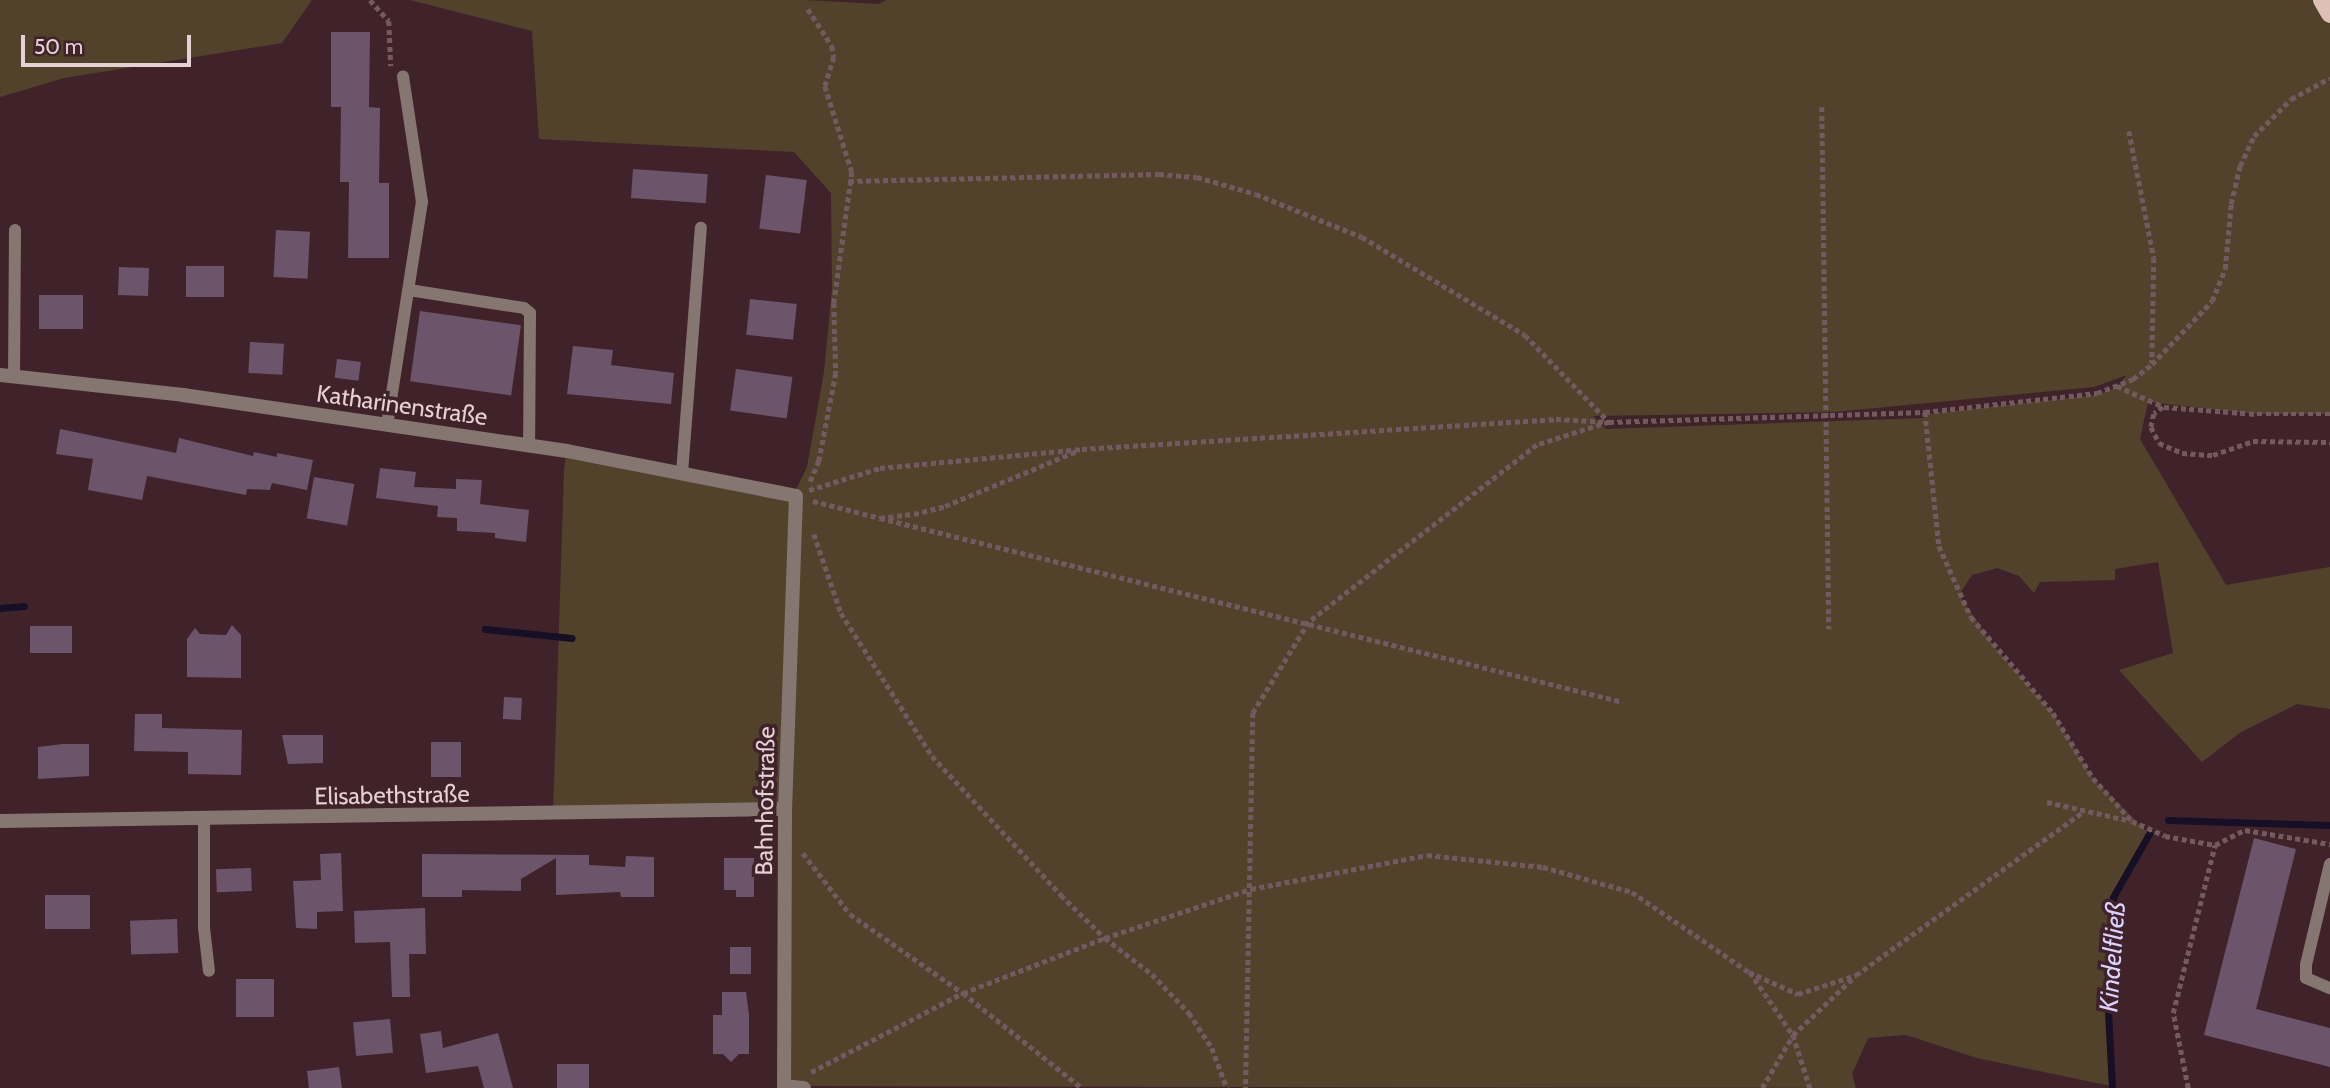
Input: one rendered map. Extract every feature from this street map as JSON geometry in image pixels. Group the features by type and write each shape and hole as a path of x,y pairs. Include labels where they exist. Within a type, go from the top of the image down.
{"main road":[{"path":"2322,0 2330,14"}],"street":[{"name":"Katharinenstraße","path":"7,375 529,446 796,496"},
{"name":"Bahnhofstraße","path":"780,1087 787,832 785,809 796,496"},
{"name":"Elisabethstraße","path":"0,821 204,820 785,809"},
{"path":"780,1087 804,1088"}],"lane":[{"path":"387,425 422,202 403,76"},
{"path":"682,473 701,228"},
{"path":"7,375 15,230"},
{"path":"409,290 524,308 530,313 529,446"},
{"path":"204,820 204,928 209,971"},
{"path":"2330,864 2306,965 2306,978 2330,988"}],"path":[{"path":"370,0 389,21 391,66 403,76"},
{"path":"808,9 832,46 834,57 824,79 852,159 844,258 834,303 836,373 819,461 804,492 880,468 1082,449 1556,419 1609,422 1925,412 2097,393 2152,363 2212,301 2225,269 2237,179 2255,136 2291,99 2330,78"},
{"path":"1822,107 1824,417 1829,629"},
{"path":"2129,131 2154,258 2152,363"},
{"path":"849,181 1159,174 1197,177 1256,194 1362,237 1525,335 1609,422"},
{"path":"2116,385 2164,407 2257,414 2330,414"},
{"path":"2164,407 2154,414 2151,427 2159,443 2182,453 2213,455 2253,441 2330,442"},
{"path":"1925,412 1939,546 1959,596 1994,646 2053,713 2093,778 2132,821"},
{"path":"1246,1088 1253,713 1310,622 1536,445 1609,422"},
{"path":"880,518 931,511 1082,449"},
{"path":"796,496 1623,702"},
{"path":"810,523 841,613 932,756 1105,938 1153,974 1189,1013 1212,1048 1227,1088"},
{"path":"2047,802 2132,821 2165,836 2215,845 2245,830 2330,844"},
{"path":"1762,1088 1793,1035 1856,975 2084,811"},
{"path":"787,832 850,914 962,993 1082,1088"},
{"path":"2188,1088 2173,1013 2215,845"},
{"path":"780,1087 962,993 1105,938 1251,889 1427,855 1543,867 1632,892 1749,972 1798,994 1856,975"},
{"path":"1749,972 1793,1035 1810,1088"}],"shaded area":[{"path":"0,0 312,0 282,43 64,78 0,97"},
{"path":"410,0 804,0 879,4 886,0 2317,0 2330,22 2330,414 2257,414 2148,402 2140,439 2226,585 2330,567 2330,709 2297,704 2241,732 2202,762 2119,670 2173,653 2158,562 2115,569 2115,580 2040,582 2034,593 2019,576 1997,568 1972,575 1959,595 1994,646 2053,713 2093,778 2149,834 2113,897 2107,991 2111,1086 1977,1058 1906,1035 1868,1038 1852,1074 1856,1088 784,1086 785,810 553,815 564,471 566,453 795,492 807,467 824,372 832,289 831,193 794,152 539,139 532,31","holes":["2127,375 2116,388 2096,395 1928,414 1924,418 1606,429 1593,416 1834,412 2094,387"]}],"building":[{"path":"331,32 370,32 369,107 380,108 379,183 389,183 389,258 348,258 349,182 340,182 341,107 331,107"},
{"path":"633,169 708,174 706,203 631,198"},
{"path":"766,175 807,180 800,234 759,229"},
{"path":"276,230 310,232 307,279 274,277"},
{"path":"186,266 224,266 224,297 186,297"},
{"path":"119,267 149,268 148,296 118,295"},
{"path":"39,295 83,295 83,329 39,329"},
{"path":"750,299 797,304 793,340 746,335"},
{"path":"420,311 521,325 511,396 410,381"},
{"path":"250,342 284,344 282,375 248,373"},
{"path":"573,346 613,350 611,365 674,373 671,404 567,394"},
{"path":"337,359 361,362 359,381 335,378"},
{"path":"736,369 792,377 787,419 730,411"},
{"path":"60,429 176,453 179,438 253,456 254,452 277,457 277,453 313,460 307,490 272,483 270,490 247,489 246,495 147,476 142,500 88,490 93,459 56,454"},
{"path":"380,468 416,472 414,487 456,489 456,479 482,480 480,504 529,510 526,542 495,538 495,533 457,531 457,518 437,517 438,506 376,498"},
{"path":"314,477 354,484 347,525 307,518"},
{"path":"232,625 241,635 241,678 187,677 187,639 195,628 200,634 226,635"},
{"path":"30,626 72,626 72,653 30,653"},
{"path":"504,697 522,698 521,720 503,719"},
{"path":"135,714 162,714 162,728 242,730 241,775 188,774 188,752 134,751"},
{"path":"282,735 323,735 323,763 288,764"},
{"path":"431,742 461,742 461,777 431,777"},
{"path":"89,744 89,776 38,779 38,747"},
{"path":"2254,838 2296,849 2256,1009 2330,1028 2330,1067 2204,1035"},
{"path":"341,853 343,911 317,912 317,929 296,928 293,881 321,880 320,854"},
{"path":"422,854 589,855 589,865 625,867 626,856 654,857 654,897 621,897 620,892 556,895 556,858 521,879 521,891 462,890 462,897 422,897"},
{"path":"724,858 754,858 754,897 736,897 736,890 724,890"},
{"path":"251,868 252,891 217,892 216,869"},
{"path":"45,895 90,895 90,929 45,929"},
{"path":"425,908 426,954 409,954 410,997 392,997 390,942 355,943 354,911"},
{"path":"177,919 178,953 131,955 130,921"},
{"path":"730,947 751,947 751,974 730,974"},
{"path":"236,979 274,979 274,1017 236,1017"},
{"path":"722,992 746,992 749,1015 749,1054 739,1054 731,1062 723,1054 713,1054 713,1015 722,1015"},
{"path":"390,1019 393,1053 356,1056 353,1022"},
{"path":"441,1031 443,1048 498,1033 513,1088 484,1088 478,1066 426,1073 420,1034"},
{"path":"557,1064 589,1064 589,1088 557,1088"},
{"path":"339,1067 342,1088 309,1088 307,1071"}],"waterway":[{"path":"0,608 24,606"},
{"path":"485,629 572,638"},
{"name":"Kindelfließ","path":"2168,820 2330,825"},
{"name":"Kindelfließ","path":"2112,1088 2107,991 2113,897 2149,834"}]}
